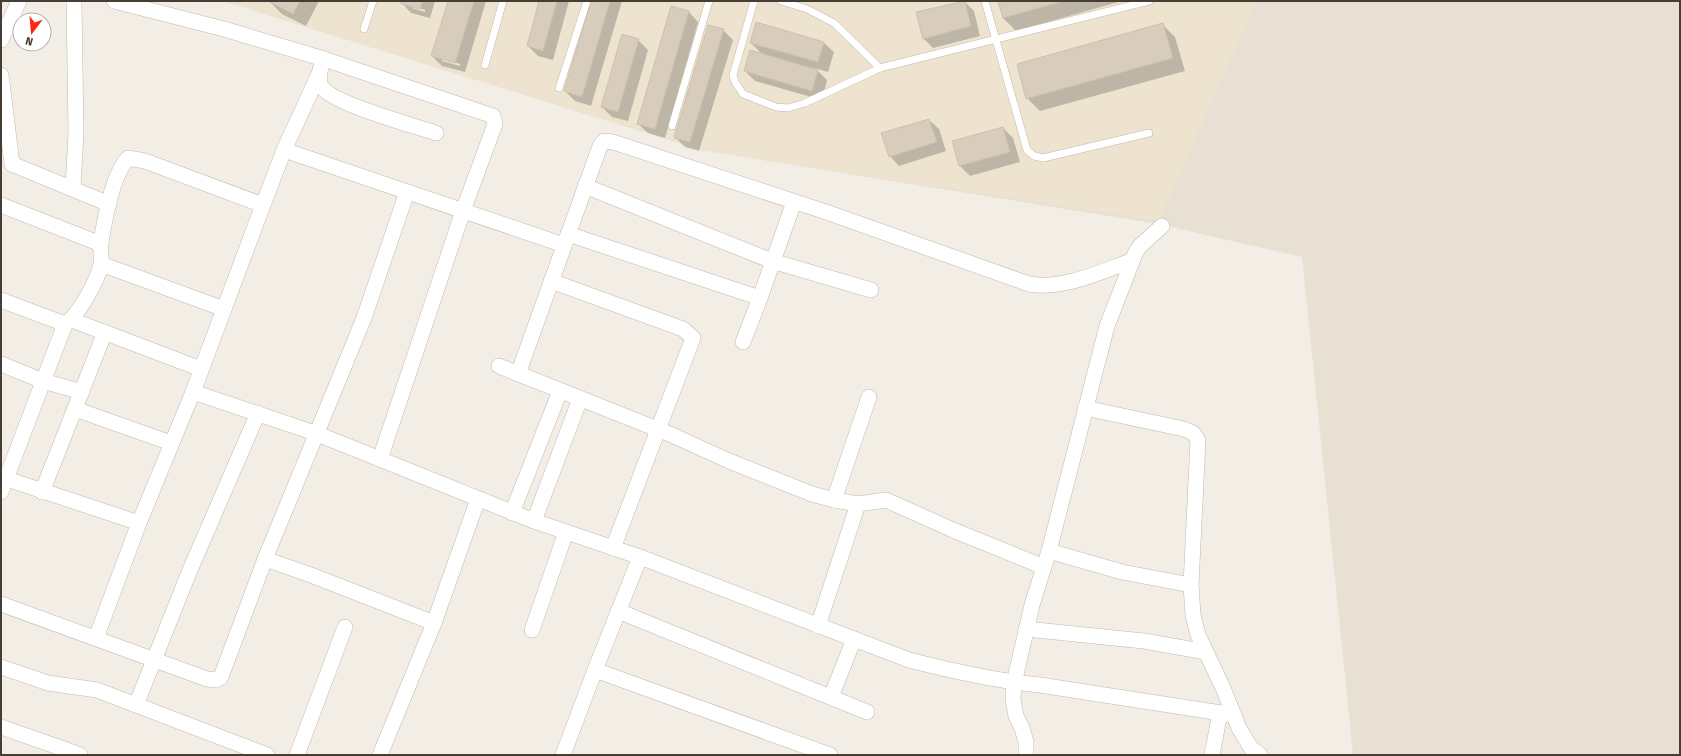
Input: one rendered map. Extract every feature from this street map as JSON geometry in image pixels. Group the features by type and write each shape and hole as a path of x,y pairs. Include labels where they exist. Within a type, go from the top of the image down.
{"street":[{"path":"1,40 19,1"},
{"path":"73,188 76,133 74,1"},
{"path":"114,1 224,29 324,59 493,116 495,124 463,211 380,459"},
{"path":"96,638 139,523 193,392 284,150 318,76 324,59"},
{"path":"1,75 7,162 109,204"},
{"path":"318,76 321,85 326,92 344,102 436,133"},
{"path":"518,374 585,186 600,146 604,141 613,142 829,213 1010,278 1040,286 1055,286 1132,261"},
{"path":"284,150 463,211 566,239 760,298"},
{"path":"139,523 42,492 3,483 68,322 78,313 101,264 101,244 109,204 118,175 122,165 128,158 144,161 263,205"},
{"path":"585,186 772,262 871,290"},
{"path":"1,604 208,680 216,680 221,677 264,559 364,318 407,192"},
{"path":"743,342 794,202"},
{"path":"1,205 101,244"},
{"path":"1026,755 1026,742 1016,716 1014,682 1026,629 1044,567 1107,326 1132,261 1139,247 1162,226"},
{"path":"101,264 224,310"},
{"path":"551,281 683,329 690,333 692,338 692,344 657,429 613,548"},
{"path":"1,300 68,322 105,332 201,369"},
{"path":"42,492 105,332"},
{"path":"1,364 43,381 82,392"},
{"path":"499,366 580,400 657,429 751,470 834,500 858,504 886,500 946,527 1044,567"},
{"path":"512,513 560,391"},
{"path":"193,392 315,433 512,513 640,557 908,660 952,671 1014,682 1227,714"},
{"path":"834,500 869,397"},
{"path":"534,521 580,400"},
{"path":"1085,408 1184,429 1194,433 1198,440 1191,585 1194,615 1198,635 1206,652 1227,714 1251,748 1260,755"},
{"path":"75,409 171,443"},
{"path":"136,705 153,660 258,413"},
{"path":"380,755 434,623 478,499"},
{"path":"818,626 858,504"},
{"path":"532,630 566,532"},
{"path":"1048,551 1122,572 1191,585"},
{"path":"563,755 640,557"},
{"path":"264,559 311,575 434,623"},
{"path":"618,611 867,712"},
{"path":"297,755 345,627"},
{"path":"1026,629 1144,641 1206,652"},
{"path":"831,697 854,640"},
{"path":"1,667 48,683 97,690 268,755"},
{"path":"595,670 830,755"},
{"path":"1212,755 1227,714"},
{"path":"1,727 63,752 80,755"}],"lane":[{"path":"364,29 373,1"},
{"path":"485,65 503,1"},
{"path":"559,88 587,1"},
{"path":"672,126 709,1"},
{"path":"754,1 733,75 734,82 743,94 776,107 788,108 805,103 880,68 1149,1"},
{"path":"781,1 807,9 834,23 880,68"},
{"path":"985,1 1027,150 1034,156 1043,158 1149,133"}],"shaded area":[{"path":"223,1 1680,1 1680,755 1353,755 1302,257 1158,224 701,150"},
{"path":"223,1 1256,1 1159,221 701,150"}],"building":[{"path":"268,1 300,1 293,14"},
{"path":"401,1 423,1 420,9 401,4"},
{"path":"448,1 474,1 455,63 431,56"},
{"path":"539,1 557,1 543,51 527,46"},
{"path":"591,1 610,1 582,97 564,91"},
{"path":"965,1 971,26 923,39 916,12"},
{"path":"998,1 1064,1 1003,18"},
{"path":"671,6 689,11 655,129 637,124"},
{"path":"756,22 824,42 818,62 750,43"},
{"path":"1163,23 1173,58 1026,99 1017,64"},
{"path":"708,25 724,29 690,142 674,138"},
{"path":"622,34 639,39 618,112 601,107"},
{"path":"750,50 818,70 812,91 744,71"},
{"path":"929,119 937,142 889,157 881,133"},
{"path":"1003,127 1010,152 959,166 952,141"}]}
